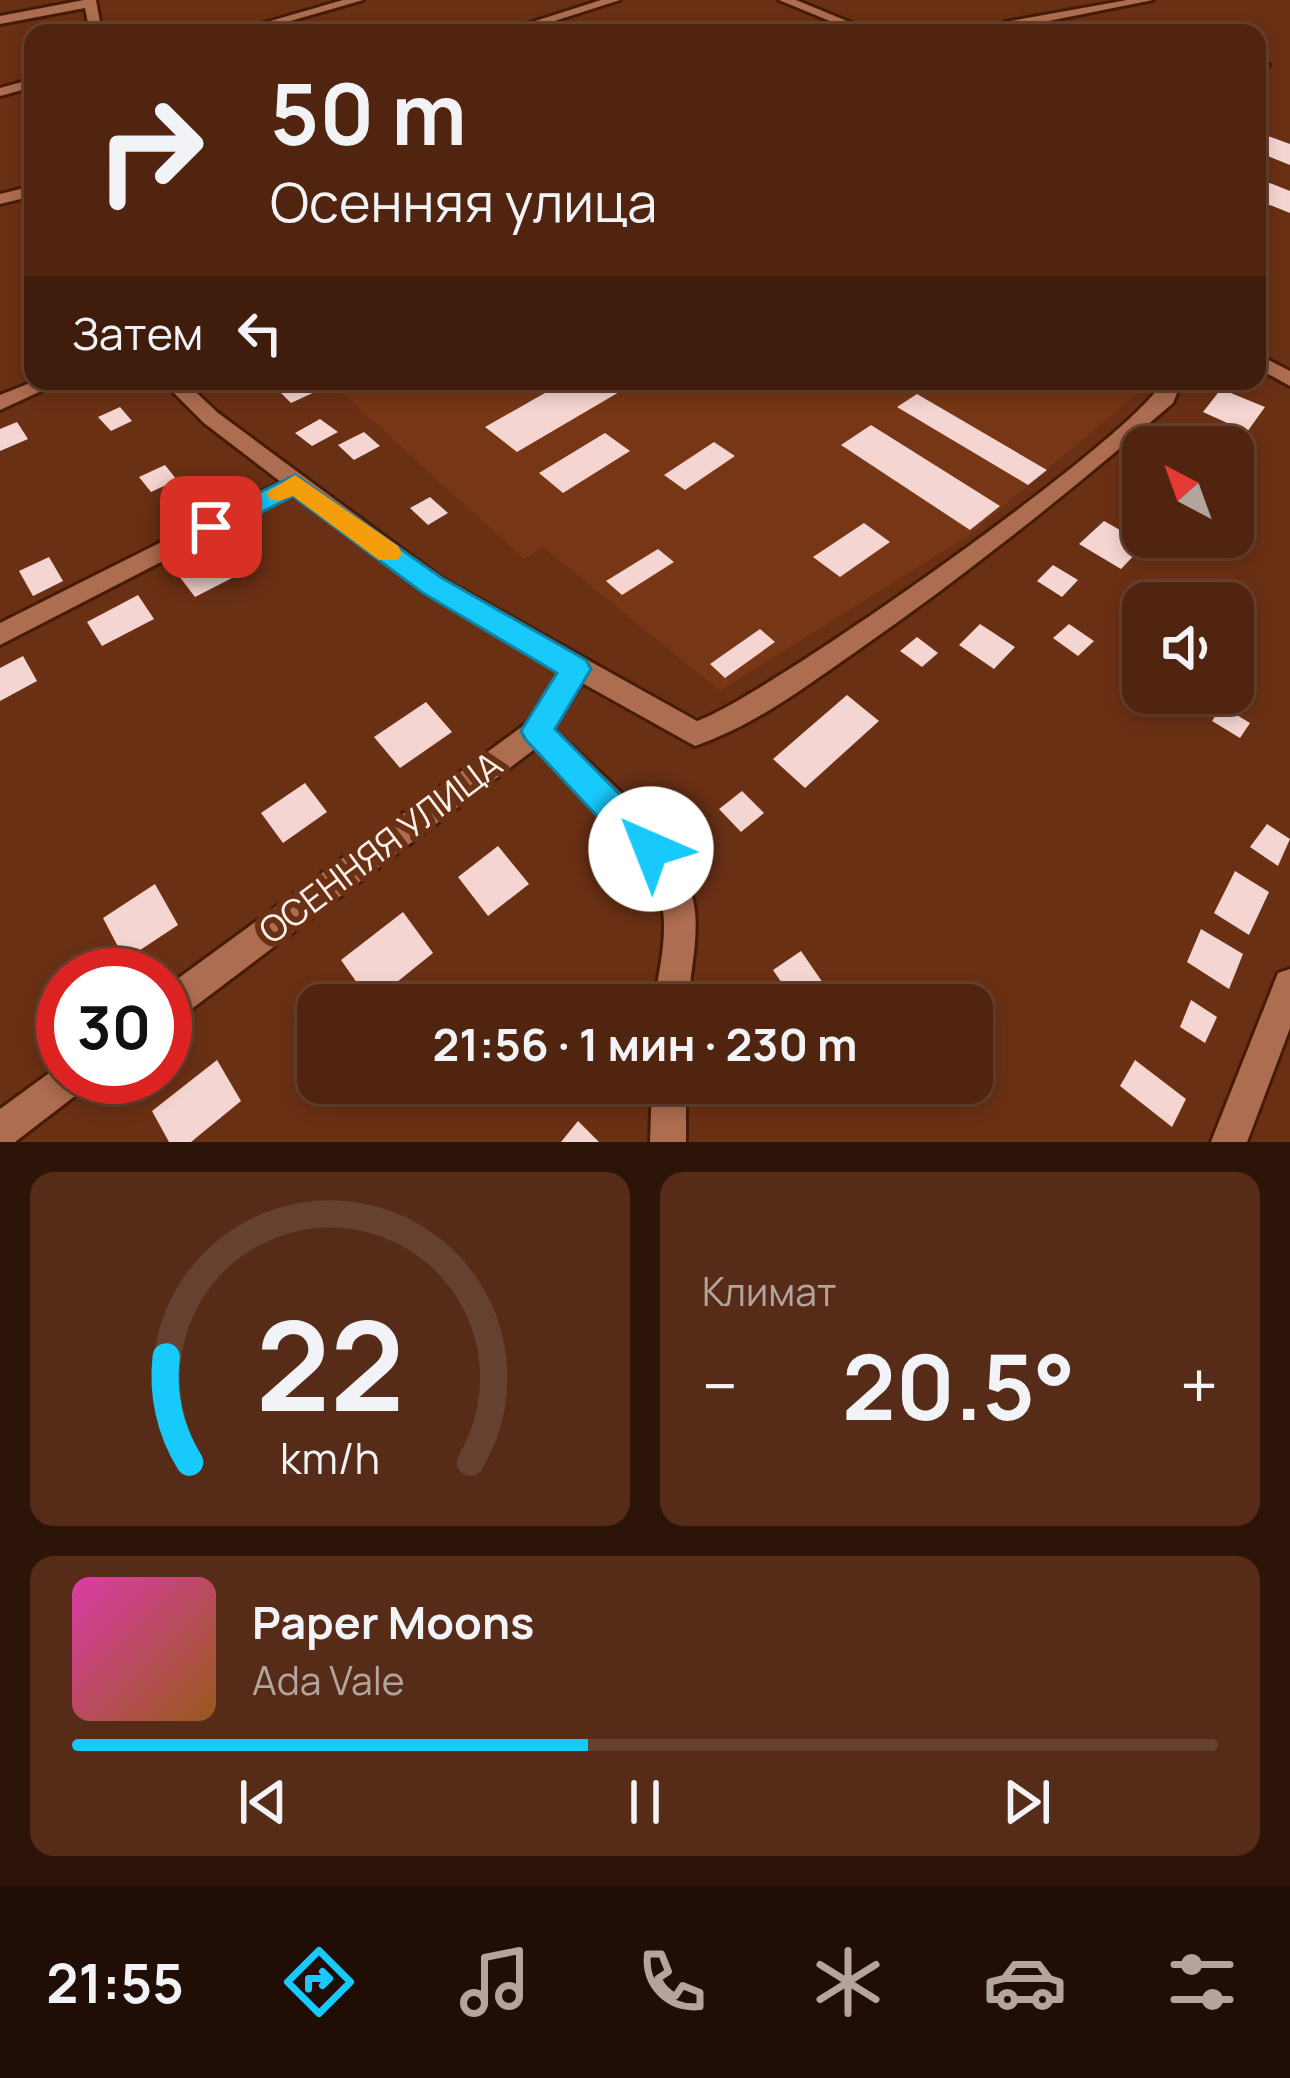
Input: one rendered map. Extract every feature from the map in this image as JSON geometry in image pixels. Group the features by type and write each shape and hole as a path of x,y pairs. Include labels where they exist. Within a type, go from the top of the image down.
{"street":[{"path":"268,24 357,0"},
{"path":"534,24 614,0"},
{"path":"785,0 847,24"},
{"path":"1003,24 1147,0"},
{"path":"0,20 90,2"},
{"path":"0,403 31,390"},
{"path":"181,390 295,484 432,585 695,734 744,714 931,588 1046,502 1166,398 1169,390"},
{"path":"0,635 295,484"},
{"name":"ОСЕННЯЯ УЛИЦА","path":"192,988 537,731 576,669"},
{"path":"537,731 651,849 668,876 679,904 673,984"},
{"path":"1229,1142 1290,985"},
{"path":"0,1131 36,1104"},
{"path":"668,1142 669,1104"}],"shaded area":[{"path":"339,390 1141,390 968,536 720,691 543,547 524,559"}],"building":[{"path":"1266,135 1290,144 1290,165 1266,155"},
{"path":"1266,182 1290,191 1290,213 1266,204"},
{"path":"278,390 317,391 291,403"},
{"path":"550,390 623,390 517,452 485,427"},
{"path":"1220,390 1265,407 1251,426 1234,426 1203,412"},
{"path":"917,394 1047,470 1028,485 897,407"},
{"path":"120,407 132,421 111,431 98,417"},
{"path":"320,419 338,432 312,446 295,433"},
{"path":"17,422 28,439 0,451 0,429"},
{"path":"871,425 1000,506 970,530 841,445"},
{"path":"364,432 380,446 354,460 338,445"},
{"path":"605,433 630,451 563,493 539,473"},
{"path":"714,442 735,456 685,490 664,475"},
{"path":"165,465 177,480 151,492 139,477"},
{"path":"189,492 202,507 178,519 166,503"},
{"path":"430,497 448,513 428,525 410,508"},
{"path":"1104,521 1122,531 1122,558 1132,558 1121,569 1079,544"},
{"path":"864,523 890,542 840,577 813,557"},
{"path":"658,549 674,562 622,595 606,581"},
{"path":"218,556 234,577 195,597 179,576"},
{"path":"49,557 63,581 33,596 19,571"},
{"path":"1053,565 1078,580 1062,597 1037,581"},
{"path":"138,595 154,619 102,646 87,622"},
{"path":"980,624 1015,647 994,669 959,645"},
{"path":"1069,624 1094,641 1078,656 1053,638"},
{"path":"760,629 775,642 725,678 710,664"},
{"path":"917,637 938,653 922,667 900,651"},
{"path":"23,656 37,681 0,701 0,668"},
{"path":"847,695 879,721 805,788 773,759"},
{"path":"426,702 452,732 400,768 374,737"},
{"path":"1217,714 1235,714 1250,723 1240,738 1212,721"},
{"path":"305,783 327,812 283,843 261,813"},
{"path":"742,791 764,813 741,832 719,809"},
{"path":"1267,824 1290,839 1278,866 1250,847"},
{"path":"498,846 529,884 488,916 458,877"},
{"path":"1235,871 1269,892 1249,935 1214,913"},
{"path":"155,884 178,925 143,948 119,948 103,918"},
{"path":"403,912 433,953 395,984 358,984 341,960"},
{"path":"1201,929 1243,954 1229,989 1187,962"},
{"path":"801,951 823,983 782,984 773,970"},
{"path":"1191,1000 1217,1017 1205,1043 1180,1027"},
{"path":"217,1060 241,1101 191,1142 169,1142 152,1111 161,1104 192,1104 192,1080"},
{"path":"1135,1060 1186,1099 1172,1127 1120,1086"},
{"path":"578,1121 599,1142 561,1142"}],"slow traffic":[{"path":"279,493 295,484 388,553"}],"route":[{"path":"211,527 295,484 432,585 576,669 537,731 651,849"}]}
